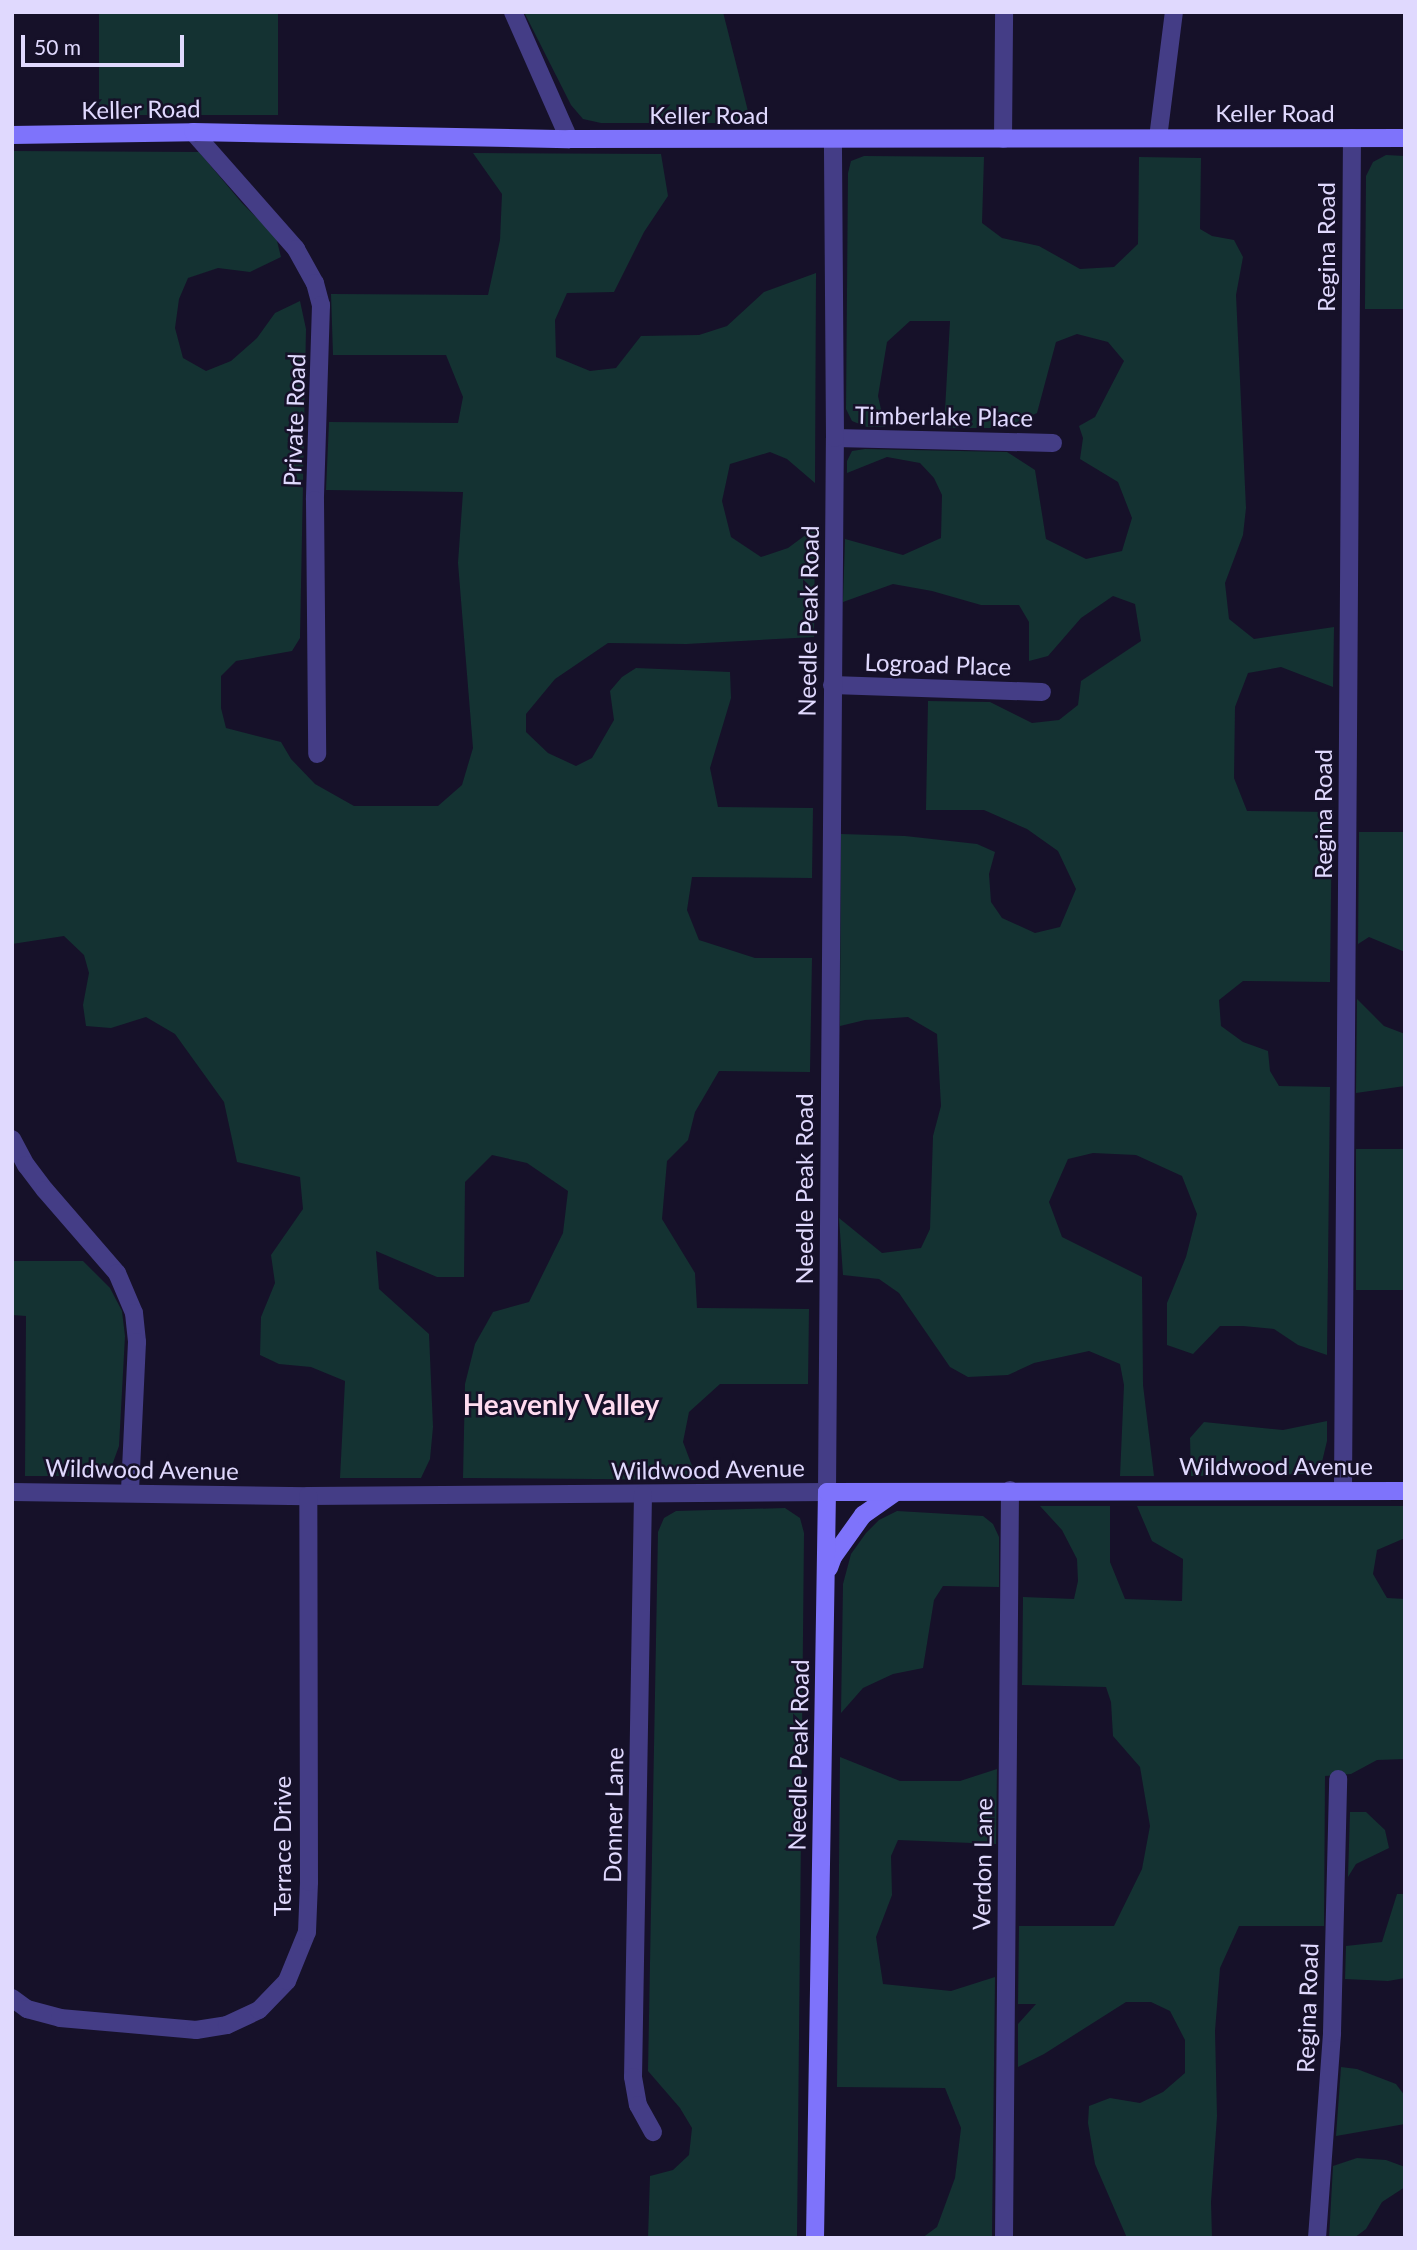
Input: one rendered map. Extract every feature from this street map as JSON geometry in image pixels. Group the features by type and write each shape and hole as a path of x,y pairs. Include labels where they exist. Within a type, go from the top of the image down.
{"street":[{"path":"513,12 569,139"},
{"path":"1003,139 1004,12"},
{"path":"1157,138 1174,12"},
{"name":"Keller Road","path":"12,135 193,132 569,139 1405,138"},
{"name":"Private Road","path":"193,132 296,249 315,283 321,305 315,500 317,754"},
{"name":"Regina Road","path":"1343,1490 1352,138"},
{"name":"Needle Peak Road","path":"815,2238 827,1492 835,438 834,140"},
{"name":"Timberlake Place","path":"835,438 1053,443"},
{"name":"Logroad Place","path":"832,685 1042,692"},
{"path":"12,1139 26,1165 45,1190 117,1273 134,1313 137,1342 130,1492"},
{"name":"Wildwood Avenue","path":"12,1492 308,1496 1010,1490 1405,1491"},
{"name":"Verdon Lane","path":"1004,2238 1010,1490"},
{"path":"826,1577 833,1558 863,1515 896,1492"},
{"name":"Donner Lane","path":"643,1494 633,2077 638,2105 653,2132"},
{"name":"Terrace Drive","path":"12,1998 27,2009 60,2018 196,2030 227,2025 259,2010 287,1981 306,1932 309,1882 308,1496"},
{"name":"Regina Road","path":"1317,2238 1332,2032 1338,1779"}],"green space":[{"path":"99,12 278,12 278,115 99,115"},
{"path":"524,12 723,12 751,123 601,123 583,119 571,105"},
{"path":"12,151 199,152 242,203 276,237 281,257 250,272 218,268 188,278 179,299 175,328 183,358 206,371 231,361 257,338 275,313 300,301 306,329 300,638 292,651 236,661 221,676 221,708 226,728 281,742 291,759 315,784 354,806 438,806 462,785 473,748 458,563 463,492 326,490 329,422 458,423 463,397 446,355 333,355 331,294 488,295 500,240 502,194 473,153 661,154 668,196 644,232 614,292 567,293 555,320 556,357 590,371 616,368 641,336 699,335 727,326 764,292 816,273 815,483 787,459 770,452 730,464 722,501 731,537 761,557 788,548 815,528 814,637 686,644 608,643 555,679 526,714 526,732 548,753 576,766 592,758 614,720 610,691 622,677 636,668 730,672 731,698 710,768 718,807 813,808 812,878 692,877 687,910 699,940 755,958 812,958 810,1072 719,1071 695,1112 688,1140 667,1161 662,1219 695,1273 697,1308 809,1309 808,1384 720,1384 689,1412 683,1442 694,1471 714,1480 463,1478 465,1384 475,1344 493,1312 529,1302 563,1233 568,1191 527,1163 492,1155 465,1182 464,1277 437,1277 376,1251 379,1289 429,1334 433,1427 430,1459 421,1478 340,1478 345,1381 311,1367 279,1364 260,1355 261,1317 275,1283 271,1255 303,1209 300,1177 237,1162 224,1102 175,1034 146,1017 111,1028 86,1026 83,1005 89,973 84,955 64,936 12,944"},
{"path":"1386,155 1405,156 1405,309 1365,309 1366,176 1373,162"},
{"path":"864,156 984,157 982,223 1002,238 1039,246 1080,269 1114,267 1138,244 1139,157 1201,158 1200,229 1212,236 1234,240 1243,257 1236,295 1246,508 1243,535 1225,583 1229,619 1254,639 1334,627 1333,687 1281,667 1248,673 1235,707 1234,778 1247,811 1332,812 1330,982 1243,981 1219,1000 1221,1026 1243,1042 1268,1051 1270,1071 1279,1086 1330,1087 1327,1355 1298,1345 1274,1329 1243,1326 1220,1326 1193,1354 1167,1345 1167,1303 1186,1257 1197,1214 1182,1176 1136,1155 1093,1153 1068,1159 1049,1202 1062,1237 1142,1277 1143,1385 1154,1476 1120,1476 1124,1385 1120,1364 1089,1351 1034,1363 1008,1375 968,1377 950,1367 899,1293 879,1279 843,1275 839,1218 882,1253 921,1248 930,1229 933,1136 941,1106 937,1034 908,1017 865,1020 840,1026 841,834 905,836 977,844 995,852 989,874 991,902 1002,918 1035,933 1060,927 1076,889 1058,851 1027,829 984,810 926,810 928,701 990,702 1032,723 1059,720 1078,705 1081,681 1141,641 1135,604 1113,596 1081,618 1048,656 1029,661 1029,622 1019,605 981,605 932,591 893,584 843,602 845,539 903,555 941,538 942,495 934,478 920,463 887,457 847,473 847,461 852,451 1007,452 1035,470 1046,539 1086,559 1122,551 1132,518 1118,482 1080,459 1083,438 1079,426 1095,417 1124,361 1108,342 1077,334 1056,342 1037,413 1011,425 993,428 944,428 950,321 910,321 887,342 878,396 885,427 867,427 852,421 846,409 848,173 851,161"},
{"path":"1359,832 1405,832 1405,952 1369,937 1358,944"},
{"path":"1357,999 1384,1026 1405,1034 1405,1086 1356,1093"},
{"path":"1356,1149 1405,1149 1405,1290 1356,1290"},
{"path":"12,1261 83,1261 110,1288 122,1311 125,1336 119,1446 111,1468 94,1476 25,1476 26,1316 12,1315"},
{"path":"1327,1421 1327,1441 1321,1466 1310,1474 1191,1476 1190,1438 1204,1422 1283,1430"},
{"path":"1040,1506 1110,1506 1110,1562 1125,1599 1182,1601 1183,1559 1152,1541 1137,1506 1405,1506 1405,1538 1377,1550 1373,1574 1387,1598 1405,1599 1405,1759 1377,1760 1351,1774 1325,1776 1324,1926 1239,1926 1220,1968 1215,2031 1217,2116 1211,2202 1212,2238 1127,2238 1095,2164 1088,2123 1089,2106 1110,2098 1140,2103 1163,2092 1185,2073 1185,2040 1170,2011 1151,2002 1126,2002 1044,2054 1018,2067 1018,2024 1036,2004 1018,2004 1019,1926 1114,1926 1142,1869 1150,1826 1140,1767 1113,1736 1111,1702 1106,1687 1022,1685 1023,1597 1074,1599 1078,1581 1077,1559 1062,1530"},
{"path":"785,1508 800,1518 804,1533 797,2238 648,2238 650,2176 673,2170 689,2155 692,2128 680,2108 648,2071 658,1532 664,1518 676,1511"},
{"path":"897,1511 983,1516 993,1524 999,1537 999,1587 943,1586 934,1600 923,1668 893,1674 863,1688 841,1713 843,1584 851,1554 879,1520"},
{"path":"840,1757 900,1781 960,1781 997,1769 996,1844 898,1840 891,1856 892,1895 876,1937 883,1984 951,1991 995,1977 992,2238 922,2238 937,2227 955,2178 961,2128 945,2088 837,2087"},
{"path":"1350,1812 1366,1812 1385,1830 1389,1848 1356,1864 1348,1877"},
{"path":"1397,1894 1405,1894 1405,1978 1388,1981 1345,1979 1346,1946 1382,1942"},
{"path":"1341,2067 1357,2069 1396,2084 1405,2096 1405,2124 1336,2136"},
{"path":"1357,2158 1386,2160 1405,2167 1405,2187 1382,2202 1366,2229 1354,2238 1329,2238 1333,2166"}],"district":[{"name":"Heavenly Valley","path":"561,1404"}]}
